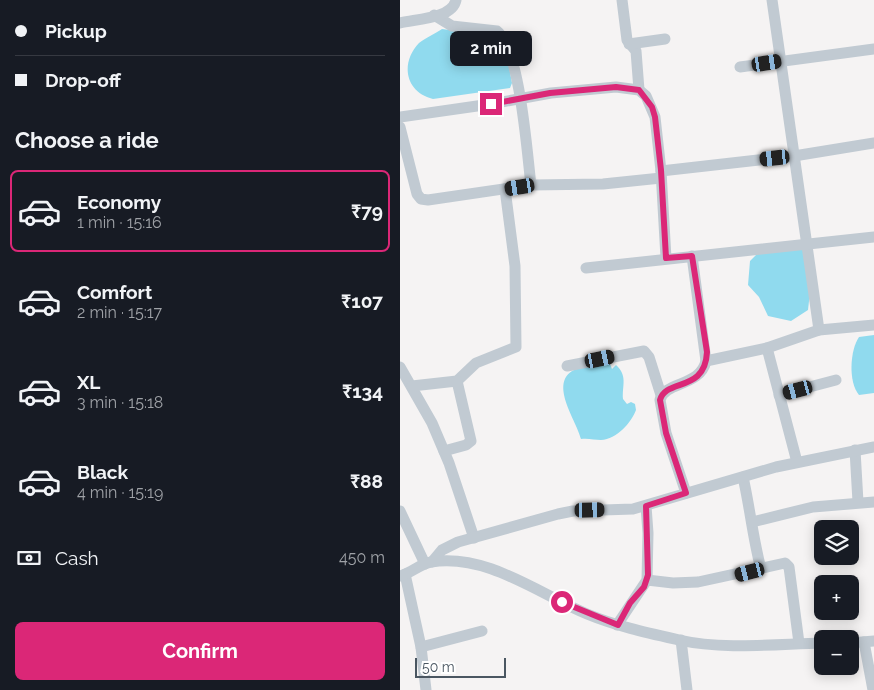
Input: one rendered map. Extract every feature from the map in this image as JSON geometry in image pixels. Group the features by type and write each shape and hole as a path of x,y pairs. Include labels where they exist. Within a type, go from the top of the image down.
{"street":[{"path":"400,22 434,16 451,10 456,0"},
{"path":"622,0 626,35 629,44 634,47 637,55 639,90 652,107 655,117 661,174 666,258"},
{"path":"772,0 819,330"},
{"path":"434,16 452,26 489,29 502,34 510,49 520,100 531,185"},
{"path":"629,44 665,39"},
{"path":"740,68 781,61 874,52"},
{"path":"400,116 520,100 550,93 616,87 639,90"},
{"path":"400,127 404,158 414,187 421,199 448,198 531,185 603,184 874,143"},
{"path":"412,386 444,384 457,381 476,362 514,349 518,344 515,266 505,189"},
{"path":"586,268 874,237"},
{"path":"661,395 694,379 701,373 706,361 692,256"},
{"path":"706,361 767,348 819,330 874,325"},
{"path":"767,348 797,462"},
{"path":"567,366 644,351 649,357 661,395 660,406 666,433 686,493"},
{"path":"400,367 432,423 444,451 474,538"},
{"path":"779,395 836,380"},
{"path":"444,451 466,445 471,441 457,381"},
{"path":"426,690 422,647 402,575 428,563 442,550 474,538 573,511 633,509 797,462 874,447"},
{"path":"855,450 858,502"},
{"path":"743,477 755,547 761,569"},
{"path":"752,522 813,508 858,502 874,502"},
{"path":"618,625 647,580 648,533 646,506"},
{"path":"400,510 428,563"},
{"path":"428,563 454,562 479,566 502,573 576,610 618,625 681,640 706,644 814,643"},
{"path":"647,580 672,583 698,582 785,564 789,567 799,643"},
{"path":"422,647 482,631"},
{"path":"681,640 687,690"},
{"path":"869,642 873,690"}],"water":[{"path":"442,29 496,36 505,45 512,83 510,88 433,99 416,90 408,76 409,59 419,43"},
{"path":"803,248 810,292 808,310 791,321 768,316 759,297 748,285 750,261 759,252"},
{"path":"874,335 874,393 859,395 853,382 851,366 854,350 859,337"},
{"path":"605,363 610,364 612,369 616,365 620,369 624,381 623,399 627,404 631,402 635,404 636,410 627,425 613,437 601,440 581,439 566,403 564,384 567,376 574,370"}],"route":[{"path":"491,104 550,93 616,87 629,87 639,90 646,96 655,117 661,170 666,258 692,256 707,352 705,367 701,373 694,379 661,395 660,406 666,433 686,493 646,506 649,569 644,587 630,603 618,625 589,615 562,602"}]}
